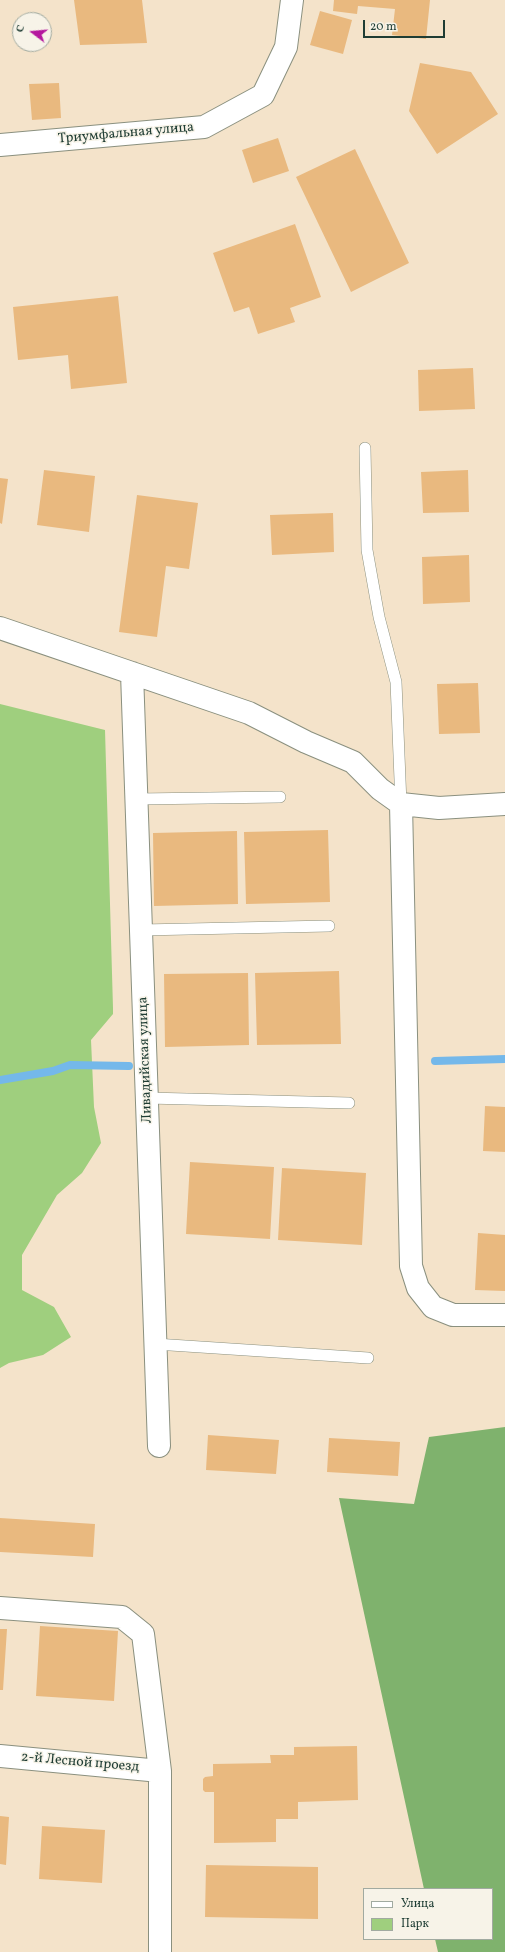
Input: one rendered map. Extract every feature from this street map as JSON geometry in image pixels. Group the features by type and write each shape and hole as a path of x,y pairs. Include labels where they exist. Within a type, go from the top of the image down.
{"street":[{"name":"Триумфальная улица","path":"0,145 204,127 263,95 286,47 292,0"},
{"path":"0,628 248,713 306,742 353,762 380,789 401,804 439,808 505,804"},
{"name":"Ливадийская улица","path":"132,674 138,799 159,1446"},
{"path":"401,804 411,1266 418,1288 434,1306 453,1315 505,1315"},
{"path":"0,1608 122,1617 143,1634 160,1770 160,1952"},
{"name":"2-й Лесной проезд","path":"0,1756 160,1770"}],"lane":[{"path":"365,448 367,550 378,617 396,682 401,804"},
{"path":"138,799 280,797"},
{"path":"142,930 330,926"},
{"path":"147,1098 349,1103"},
{"path":"155,1344 368,1358"}],"green space":[{"path":"0,704 105,730 113,1014 91,1040 94,1107 101,1143 82,1173 57,1195 22,1255 22,1290 54,1307 71,1337 43,1355 9,1363 0,1368"},
{"path":"505,1427 505,1952 438,1952 435,1940 493,1940 493,1888 424,1888 339,1498 414,1504 429,1437"}],"building":[{"path":"74,0 142,0 147,43 80,45"},
{"path":"334,0 430,0 426,39 392,35 395,9 358,6 357,14 333,11"},
{"path":"320,11 352,20 343,54 310,45"},
{"path":"420,63 471,72 498,114 437,154 409,111"},
{"path":"59,83 61,118 32,120 29,84"},
{"path":"278,138 289,171 253,183 242,150"},
{"path":"355,149 409,263 351,292 296,177"},
{"path":"295,224 321,297 290,308 295,322 258,334 249,307 234,312 213,253"},
{"path":"118,296 127,383 71,389 68,355 18,360 13,307"},
{"path":"473,368 475,409 419,411 418,370"},
{"path":"44,470 95,476 89,532 37,525"},
{"path":"468,470 469,512 423,513 421,472"},
{"path":"0,478 8,479 2,524 0,523"},
{"path":"137,495 198,503 189,569 166,566 157,637 119,632"},
{"path":"333,513 334,552 272,555 270,515"},
{"path":"469,555 470,602 423,604 422,557"},
{"path":"478,683 480,733 439,734 437,684"},
{"path":"328,830 330,902 246,904 244,832"},
{"path":"237,831 238,904 154,906 153,833"},
{"path":"339,971 341,1044 257,1045 255,973"},
{"path":"248,973 249,1045 165,1047 164,974"},
{"path":"485,1106 505,1107 505,1152 483,1151"},
{"path":"190,1162 274,1167 270,1239 186,1234"},
{"path":"282,1168 366,1173 362,1245 278,1240"},
{"path":"478,1233 505,1235 505,1291 475,1290"},
{"path":"208,1435 279,1440 276,1474 206,1470"},
{"path":"329,1438 400,1442 398,1476 327,1472"},
{"path":"0,1518 95,1524 93,1557 0,1552"},
{"path":"40,1626 118,1631 114,1701 36,1696"},
{"path":"0,1629 7,1629 3,1690 0,1690"},
{"path":"357,1746 358,1800 298,1802 298,1819 276,1819 276,1842 214,1843 214,1792 205,1792 203,1790 203,1779 205,1777 213,1776 213,1764 271,1763 270,1755 294,1755 294,1747"},
{"path":"0,1816 9,1817 6,1865 0,1864"},
{"path":"42,1826 105,1830 102,1883 39,1879"},
{"path":"206,1865 318,1867 318,1919 205,1917"}],"waterway":[{"path":"435,1061 505,1059"},
{"path":"0,1080 53,1071 70,1065 129,1066"}]}
